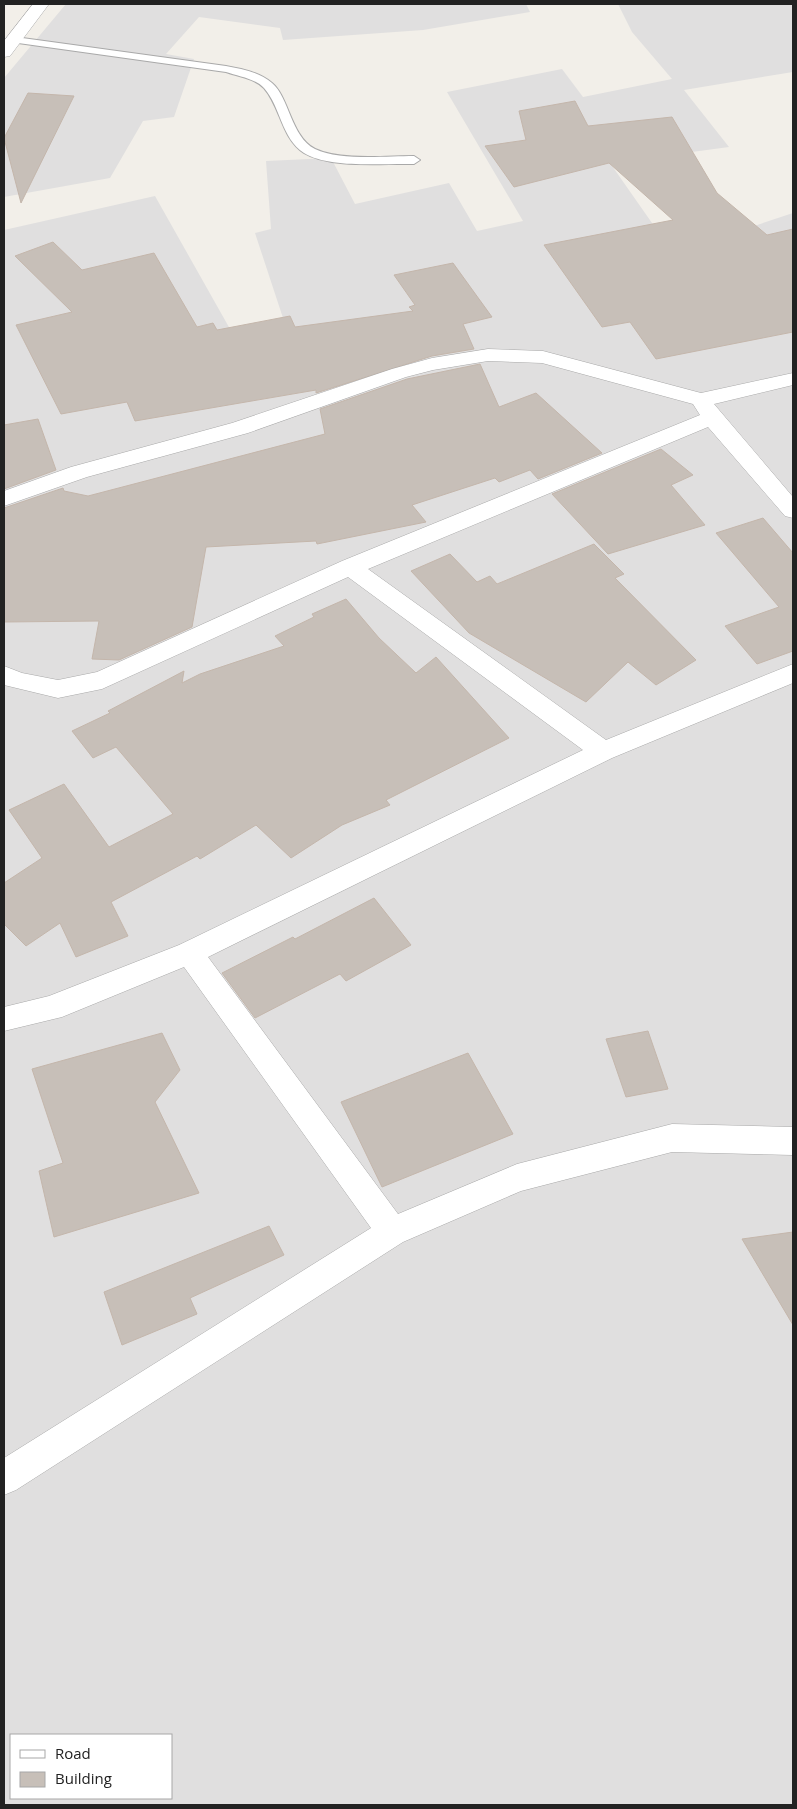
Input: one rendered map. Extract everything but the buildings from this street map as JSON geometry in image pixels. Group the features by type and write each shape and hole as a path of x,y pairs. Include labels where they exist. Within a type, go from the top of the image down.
{"street":[{"path":"4,52 15,40 40,4"},
{"path":"4,499 79,472 240,428 398,373 432,364 488,355 543,357 706,409 793,511"},
{"path":"4,675 17,681 58,689 102,680 350,567 706,409 793,379"},
{"path":"350,567 602,751"},
{"path":"4,1019 52,1008 189,953 602,751 793,673"},
{"path":"189,953 392,1232"},
{"path":"4,1478 392,1232 517,1178 672,1138 793,1141"}],"lane":[{"path":"15,40 226,69 250,75 269,86 298,142 310,150 329,158 414,160"}],"shaded area":[{"path":"66,4 526,4 530,12 423,30 283,40 280,28 199,17 166,54 194,59 174,117 143,121 110,178 4,197 4,78"},
{"path":"618,4 793,4 793,72 684,90 729,147 610,163 673,253 793,213 793,1805 4,1805 4,230 155,196 230,329 283,318 255,233 271,229 266,161 331,158 355,204 449,183 477,231 523,221 447,92 562,69 583,97 672,79 632,32"}]}
